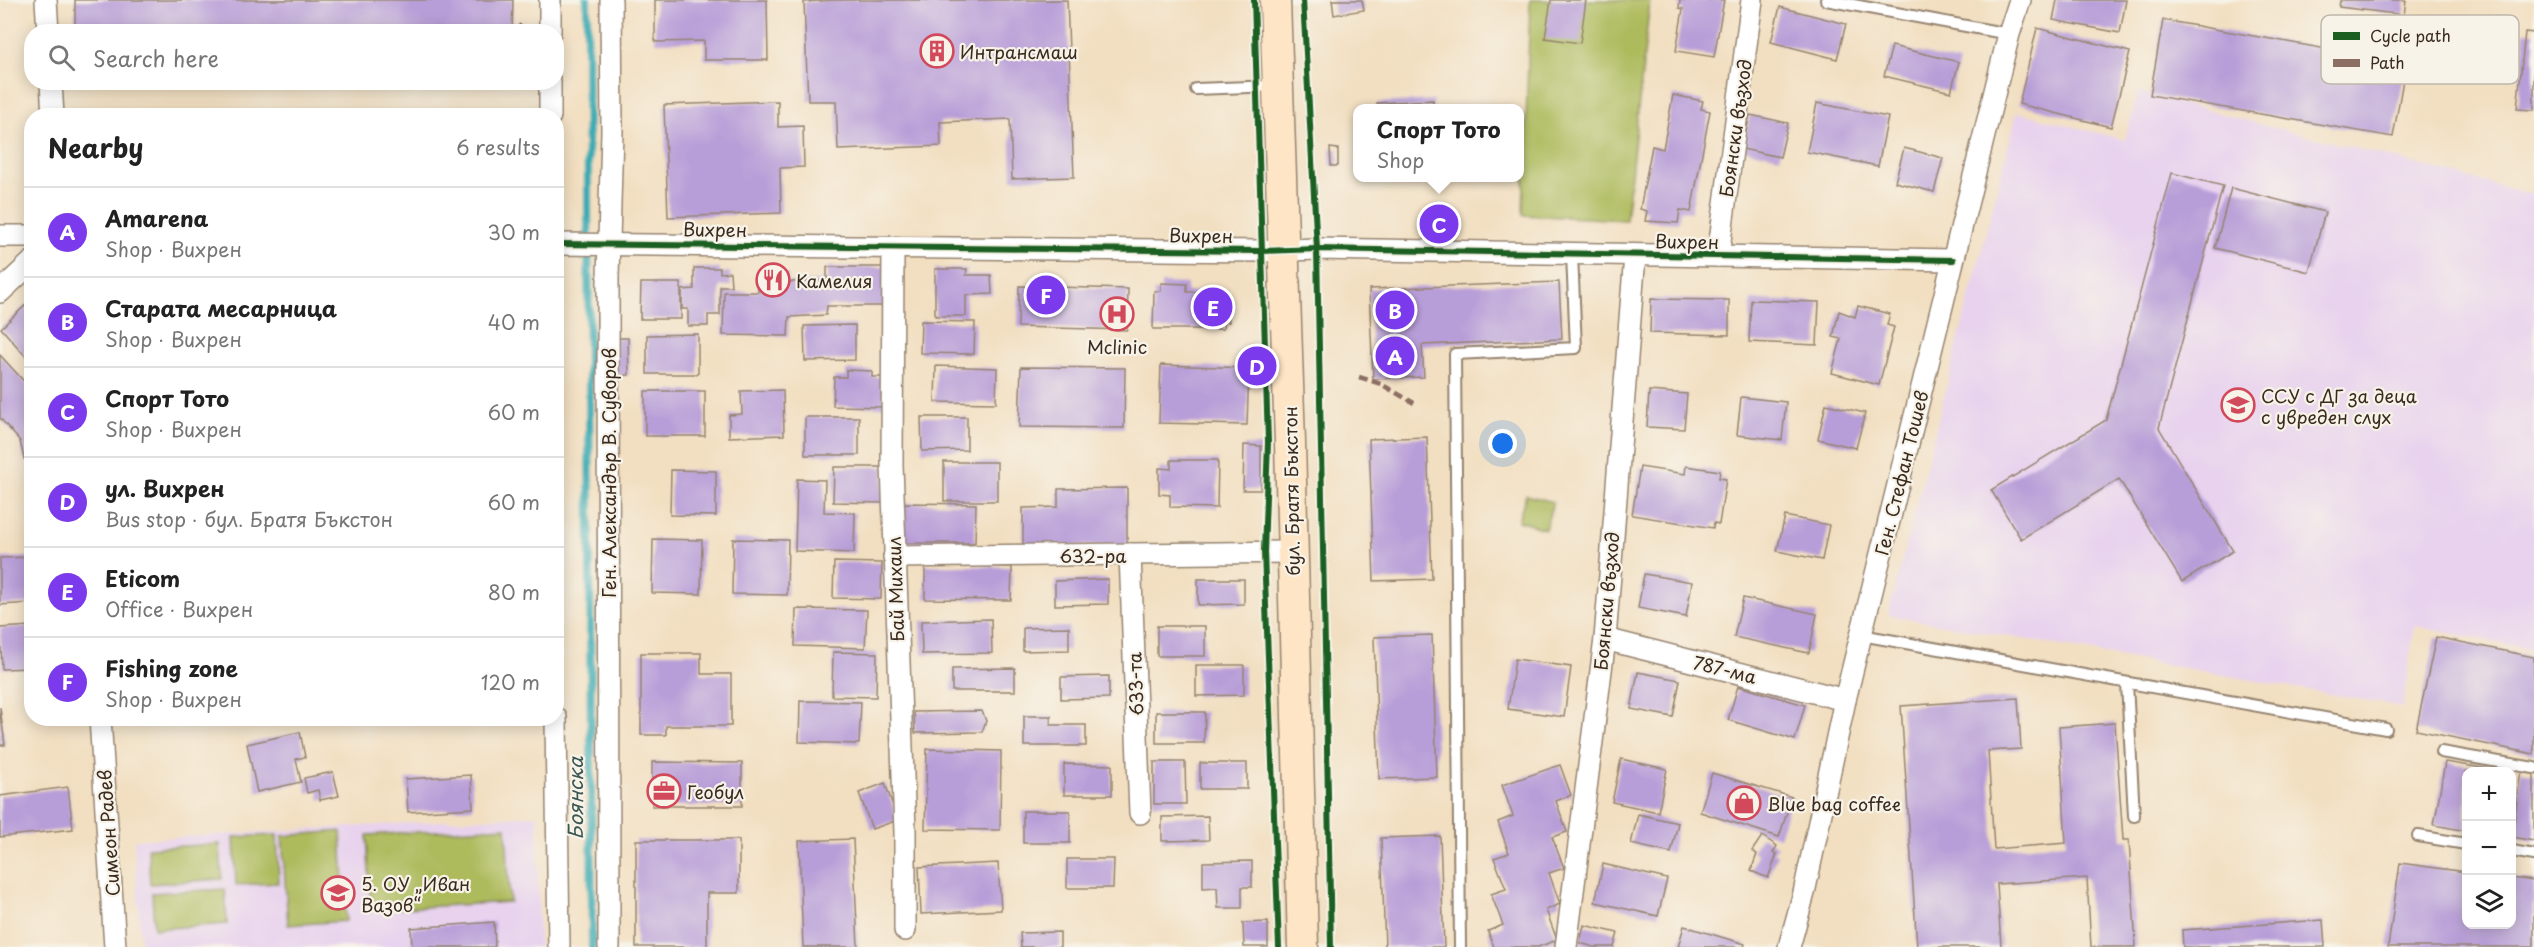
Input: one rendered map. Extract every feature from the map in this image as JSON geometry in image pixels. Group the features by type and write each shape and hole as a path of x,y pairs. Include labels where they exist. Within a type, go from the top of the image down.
{"street":[{"path":"46,0 48,24"},
{"path":"550,0 550,24"},
{"name":"Ген. Александър В. Суворов","path":"609,947 608,243 612,131 611,0"},
{"name":"бул. Братя Бъкстон","path":"1275,0 1285,250 1303,947"},
{"name":"Боянски възход","path":"1718,256 1752,0"},
{"name":"Ген. Стефан Тошев","path":"1789,947 1804,893 1845,700 2009,34 2020,0"},
{"path":"51,90 53,108"},
{"path":"550,90 550,108"},
{"path":"0,236 24,236"},
{"name":"Вихрен","path":"564,244 1285,250 1953,260"},
{"name":"Бай Михаил","path":"893,247 894,557 905,832 905,930"},
{"name":"Боянски възход","path":"1566,947 1605,639 1635,255"},
{"path":"0,292 24,270"},
{"name":"632-ра","path":"894,557 1292,552"},
{"name":"633-та","path":"1130,554 1140,813"},
{"name":"787-ма","path":"1605,639 1845,700"},
{"name":"Симеон Радев","path":"101,726 115,947"},
{"path":"556,726 559,947"}],"lane":[{"path":"1826,0 2009,34"},
{"path":"1196,89 1279,86"},
{"path":"1460,947 1455,354 1576,348 1572,254"},
{"path":"1861,635 2386,729"},
{"path":"2127,683 2134,816"},
{"path":"2441,752 2534,768"},
{"path":"2418,836 2462,843"},
{"path":"2516,852 2534,855"}],"shaded area":[{"name":"ССУ с ДГ за деца с увреден слух","path":"2138,92 2534,195 2534,650 2414,626 2403,707 1888,615 2017,112 2125,140"},
{"name":"5. ОУ „Иван Вазов“","path":"538,815 539,947 141,947 134,840"}],"green space":[{"path":"1530,0 1650,0 1626,220 1523,215"},
{"path":"1526,495 1553,502 1545,529 1518,521"},
{"path":"506,827 510,902 371,910 367,835"},
{"path":"341,831 346,921 288,925 282,836"},
{"path":"277,835 279,883 236,885 234,837"},
{"path":"220,844 222,879 150,884 148,848"},
{"path":"225,889 227,924 154,929 152,893"}],"building":[{"path":"75,0 513,0 512,24 75,24"},
{"path":"655,0 767,0 768,60 704,60 704,41 655,42"},
{"name":"Интрансмаш","path":"1067,0 1074,177 1012,179 1010,119 940,122 941,146 838,150 836,101 808,101 804,2"},
{"path":"1332,0 1362,0 1364,10 1334,15"},
{"path":"1551,0 1586,0 1580,43 1545,38"},
{"path":"1680,0 1724,0 1714,57 1676,51 1683,9 1679,8"},
{"path":"2057,0 2126,0 2120,33 2053,20"},
{"path":"2340,0 2406,0 2404,15 2339,7"},
{"path":"1780,7 1846,24 1837,59 1771,42"},
{"path":"2163,20 2321,48 2321,84 2402,84 2393,137 2150,95"},
{"path":"2037,28 2130,52 2111,127 2019,104"},
{"path":"2525,32 2534,33 2534,110 2517,109"},
{"path":"1892,46 1959,62 1951,92 1884,76"},
{"path":"1673,95 1703,101 1701,109 1710,111 1691,212 1680,210 1678,223 1645,221 1647,211 1640,209 1652,146 1663,149"},
{"path":"1433,100 1433,104 1377,103"},
{"path":"778,101 778,127 803,126 804,167 780,168 781,213 668,217 664,105"},
{"path":"1817,103 1888,117 1878,166 1807,152"},
{"path":"1750,115 1788,123 1780,157 1742,149"},
{"path":"1330,148 1338,149 1338,166 1331,166"},
{"path":"1904,148 1943,158 1934,192 1895,182"},
{"path":"2172,173 2223,186 2159,428 2233,551 2182,582 2119,479 2021,539 1991,490 2106,420"},
{"path":"2231,188 2325,212 2309,272 2215,248"},
{"path":"827,267 892,267 892,306 827,306 826,315 789,317 788,336 723,335 724,292 758,292 758,274 788,274 788,282 827,281"},
{"path":"694,268 720,268 720,273 730,272 731,286 720,286 720,315 708,315 708,326 688,326 688,309 682,309 682,290 694,289"},
{"path":"935,269 967,269 966,275 991,275 992,294 966,295 966,316 935,316"},
{"path":"1559,282 1562,339 1422,345 1424,377 1373,379 1369,289"},
{"path":"641,283 681,283 681,319 640,319"},
{"path":"1161,283 1187,284 1187,292 1223,292 1223,295 1228,295 1229,322 1224,322 1223,329 1153,329 1154,291 1161,291"},
{"path":"1019,286 1128,289 1127,330 1018,327"},
{"path":"1651,299 1729,300 1729,335 1650,333"},
{"path":"1751,300 1819,302 1817,345 1749,342"},
{"path":"1858,306 1890,314 1887,325 1894,327 1879,385 1832,373 1841,339 1833,337 1839,311 1855,317"},
{"path":"24,307 24,354 1,328"},
{"path":"921,321 975,322 974,354 920,353"},
{"path":"855,325 855,360 805,361 804,326"},
{"path":"698,334 698,374 647,374 647,335"},
{"path":"616,338 628,338 629,375 616,376"},
{"path":"0,355 24,381 24,459 20,441 0,418"},
{"path":"1161,365 1249,368 1247,425 1159,423"},
{"path":"936,366 997,368 996,403 935,402"},
{"path":"1021,367 1125,368 1124,428 1019,427"},
{"path":"846,370 872,371 872,377 884,377 884,407 833,406 834,377 846,377"},
{"path":"783,390 784,435 729,437 729,415 742,414 741,391"},
{"path":"645,391 705,391 705,436 645,436"},
{"path":"1649,391 1687,394 1684,429 1647,427"},
{"path":"1741,397 1786,402 1782,440 1737,435"},
{"path":"1826,404 1865,413 1856,448 1818,439"},
{"path":"805,417 859,417 859,455 805,455"},
{"path":"921,417 967,417 967,450 922,451"},
{"path":"1427,437 1432,579 1374,581 1369,439"},
{"path":"1244,445 1261,446 1261,490 1243,490"},
{"path":"1171,460 1218,460 1217,508 1170,507 1170,495 1159,494 1159,468 1171,469"},
{"path":"944,462 997,462 997,501 944,501"},
{"path":"1686,466 1720,471 1719,478 1726,479 1719,524 1714,523 1713,528 1632,515 1640,467 1685,474"},
{"path":"834,467 884,467 883,503 833,502"},
{"path":"671,470 716,471 716,516 670,515"},
{"path":"797,479 825,480 824,512 855,513 854,553 795,551"},
{"path":"1127,488 1127,545 1023,546 1023,508 1058,507 1058,489"},
{"path":"904,503 976,504 975,543 903,543"},
{"path":"1785,516 1829,525 1822,560 1777,551"},
{"path":"653,539 702,540 701,594 652,593"},
{"path":"733,539 788,540 787,595 732,594"},
{"path":"24,557 24,604 0,605 0,558"},
{"path":"834,562 882,563 881,599 833,598"},
{"path":"925,565 1012,567 1011,600 925,599"},
{"path":"1644,574 1692,582 1686,617 1638,608"},
{"path":"1108,579 1108,604 1055,605 1055,581"},
{"path":"1198,579 1244,579 1244,604 1198,605"},
{"path":"1743,598 1817,614 1809,653 1734,637"},
{"path":"796,609 867,610 865,648 795,646"},
{"path":"991,619 992,653 922,654 921,621"},
{"path":"24,626 24,668 2,669 0,628"},
{"path":"1157,626 1205,626 1205,656 1157,656"},
{"path":"1069,627 1069,650 1023,651 1023,628"},
{"path":"1432,635 1437,777 1379,779 1374,637"},
{"path":"2436,637 2534,657 2534,754 2416,730"},
{"path":"833,652 877,653 876,697 832,696"},
{"path":"641,653 701,653 701,674 731,674 731,726 666,726 666,735 641,735"},
{"path":"1515,659 1571,667 1564,717 1508,709"},
{"path":"1196,665 1244,665 1244,695 1196,696"},
{"path":"1015,668 1015,691 952,691 952,669"},
{"path":"1638,672 1680,680 1673,717 1631,709"},
{"path":"1109,676 1109,698 1061,699 1061,677"},
{"path":"1738,686 1805,705 1795,740 1728,720"},
{"path":"2018,698 2021,749 1988,751 1994,849 2066,843 2059,727 2115,723 2123,840 2129,840 2136,947 2091,947 2087,878 1997,884 2001,947 1917,947 1901,706"},
{"path":"800,701 861,702 859,744 799,742"},
{"path":"0,707 5,745 0,745"},
{"path":"982,711 986,721 982,732 915,733 914,712"},
{"path":"1156,712 1205,712 1204,743 1156,743"},
{"path":"1024,716 1051,716 1051,725 1086,725 1086,746 1024,746"},
{"path":"300,732 305,757 296,759 301,782 257,792 247,744"},
{"path":"927,749 1001,751 1000,830 925,829"},
{"path":"1621,759 1667,769 1658,812 1612,802"},
{"path":"652,762 742,763 742,806 652,806"},
{"path":"1154,762 1185,762 1186,804 1154,804"},
{"path":"2445,762 2476,767 2462,767 2462,830 2434,825"},
{"path":"1200,763 1247,763 1247,789 1200,789"},
{"path":"1064,764 1112,765 1112,795 1064,795"},
{"path":"1560,765 1571,795 1556,801 1567,832 1552,837 1564,868 1549,873 1560,904 1546,910 1557,940 1538,947 1494,947 1488,931 1503,925 1491,894 1506,889 1494,858 1509,853 1498,822 1513,816 1502,785"},
{"path":"2521,771 2534,774 2534,841 2516,838 2516,808"},
{"path":"333,772 339,796 320,800 318,790 307,793 304,778"},
{"path":"1712,773 1792,797 1779,837 1700,812"},
{"path":"471,775 473,808 408,812 406,779"},
{"path":"885,783 898,820 872,829 859,793"},
{"path":"68,787 73,829 0,837 0,796"},
{"path":"1023,811 1070,811 1070,843 1023,843"},
{"path":"1638,814 1678,823 1671,853 1631,844"},
{"path":"1208,816 1209,840 1162,841 1162,817"},
{"path":"1440,836 1444,947 1385,947 1381,838"},
{"path":"1762,836 1777,846 1773,853 1777,854 1768,878 1751,871 1757,854 1752,851"},
{"path":"853,839 858,947 803,947 799,841"},
{"path":"636,840 739,840 739,893 707,893 707,947 636,947"},
{"path":"1067,859 1114,859 1113,888 1067,888"},
{"path":"1252,861 1252,887 1242,887 1242,908 1218,908 1217,887 1203,888 1203,862"},
{"path":"998,863 1001,910 921,914 919,867"},
{"path":"2400,863 2462,871 2462,929 2516,929 2516,879 2534,881 2534,947 2388,947"},
{"path":"1603,864 1667,879 1658,916 1595,902"},
{"path":"2323,920 2325,947 2183,947 2182,930"},
{"path":"494,922 495,947 412,947 411,928"},
{"path":"1268,922 1268,947 1244,947 1243,923"},
{"path":"1584,925 1618,933 1614,947 1594,947 1580,943"},
{"path":"1684,926 1745,944 1744,947 1678,947"},
{"path":"1060,932 1060,947 1021,947 1020,933"}],"waterway":[{"name":"Боянска","path":"587,0 592,947"}],"marked path":[{"path":"1359,377 1381,384 1414,403"}],"cycle path":[{"path":"1254,0 1268,442 1264,552 1279,947"},
{"path":"1303,0 1317,249 1331,947"},
{"path":"564,244 1261,251 1317,249 1953,260"}],"place":[{"name":"Интрансмаш","path":"937,51"},
{"name":"Спорт Тото","path":"1439,224"},
{"name":"Камелия","path":"773,280"},
{"name":"Fishing zone","path":"1046,295"},
{"name":"Eticom","path":"1213,307"},
{"name":"Старата месарница","path":"1395,310"},
{"name":"Mclinic","path":"1117,314"},
{"name":"Amarena","path":"1395,356"},
{"name":"ул. Вихрен","path":"1257,366"},
{"name":"ССУ с ДГ за деца с увреден слух","path":"2238,405"},
{"name":"Геобул","path":"664,791"},
{"name":"Blue bag coffee","path":"1744,803"},
{"name":"5. ОУ „Иван Вазов“","path":"338,893"}]}
